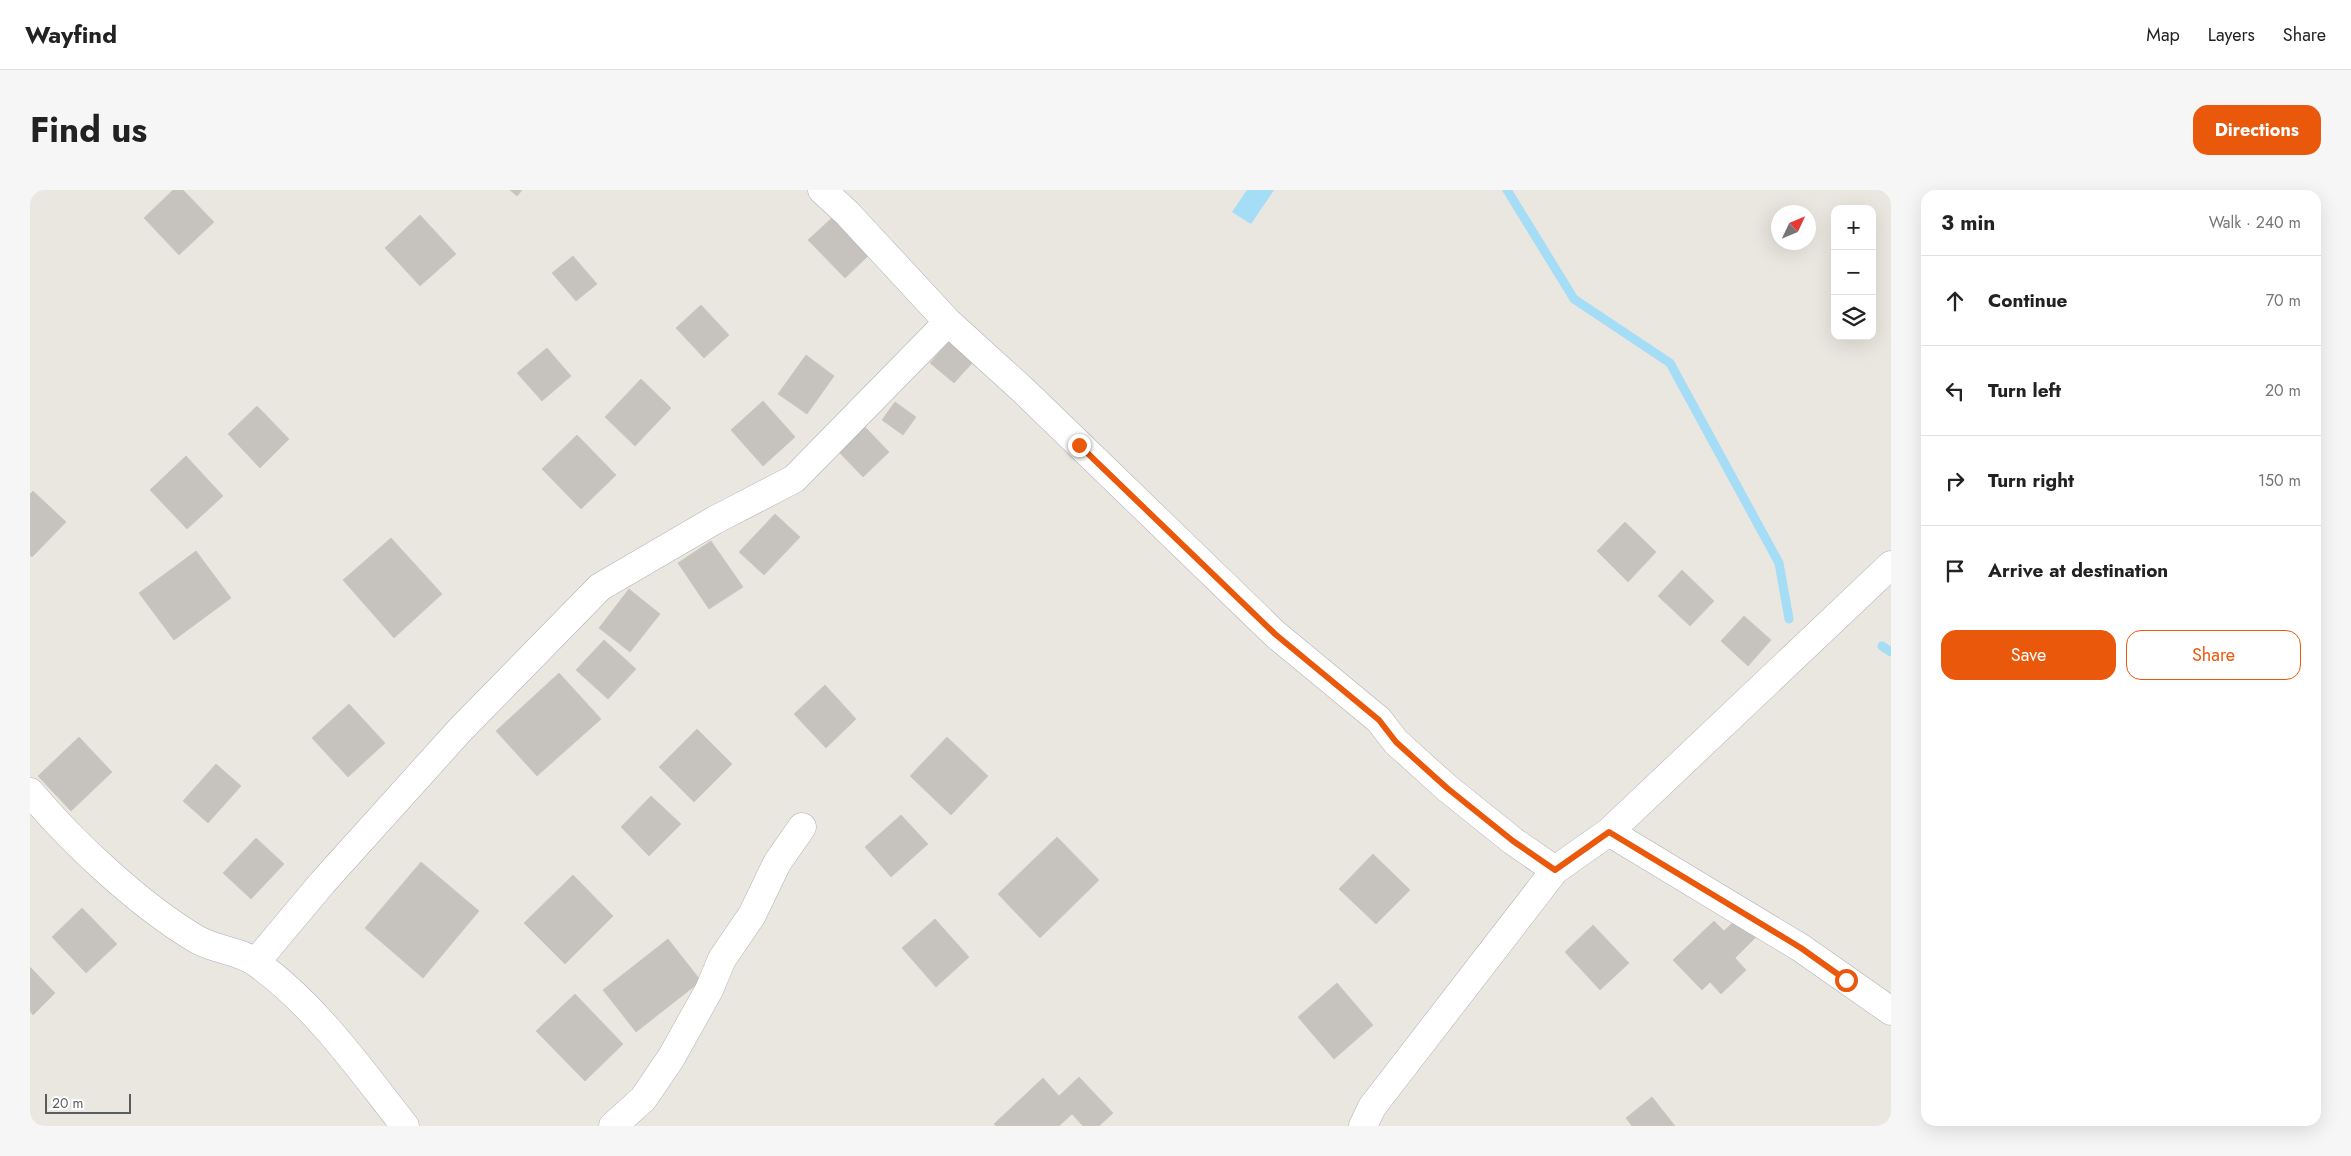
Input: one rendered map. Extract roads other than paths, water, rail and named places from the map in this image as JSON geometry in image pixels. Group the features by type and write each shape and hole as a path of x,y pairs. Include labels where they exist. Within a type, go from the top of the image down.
{"street":[{"path":"822,190 847,213 948,322 1024,391 1275,634 1379,720 1396,742 1447,788 1513,841 1555,870"},
{"path":"256,962 323,882 460,730 600,587 715,520 794,479 948,322"},
{"path":"1363,1126 1372,1107 1555,870 1609,832 1891,565"},
{"path":"30,792 52,819 139,898 198,940 256,962 320,1020 405,1126"},
{"path":"613,1126 643,1099 671,1058 709,990 722,959 752,915 777,863 802,827"},
{"path":"1609,832 1801,948 1891,1011"}],"water":[{"path":"1247,190 1274,190 1251,224 1232,212"}],"waterway":[{"path":"1507,190 1574,299 1670,363 1779,563 1789,619"},
{"path":"1882,646 1891,652"}]}
